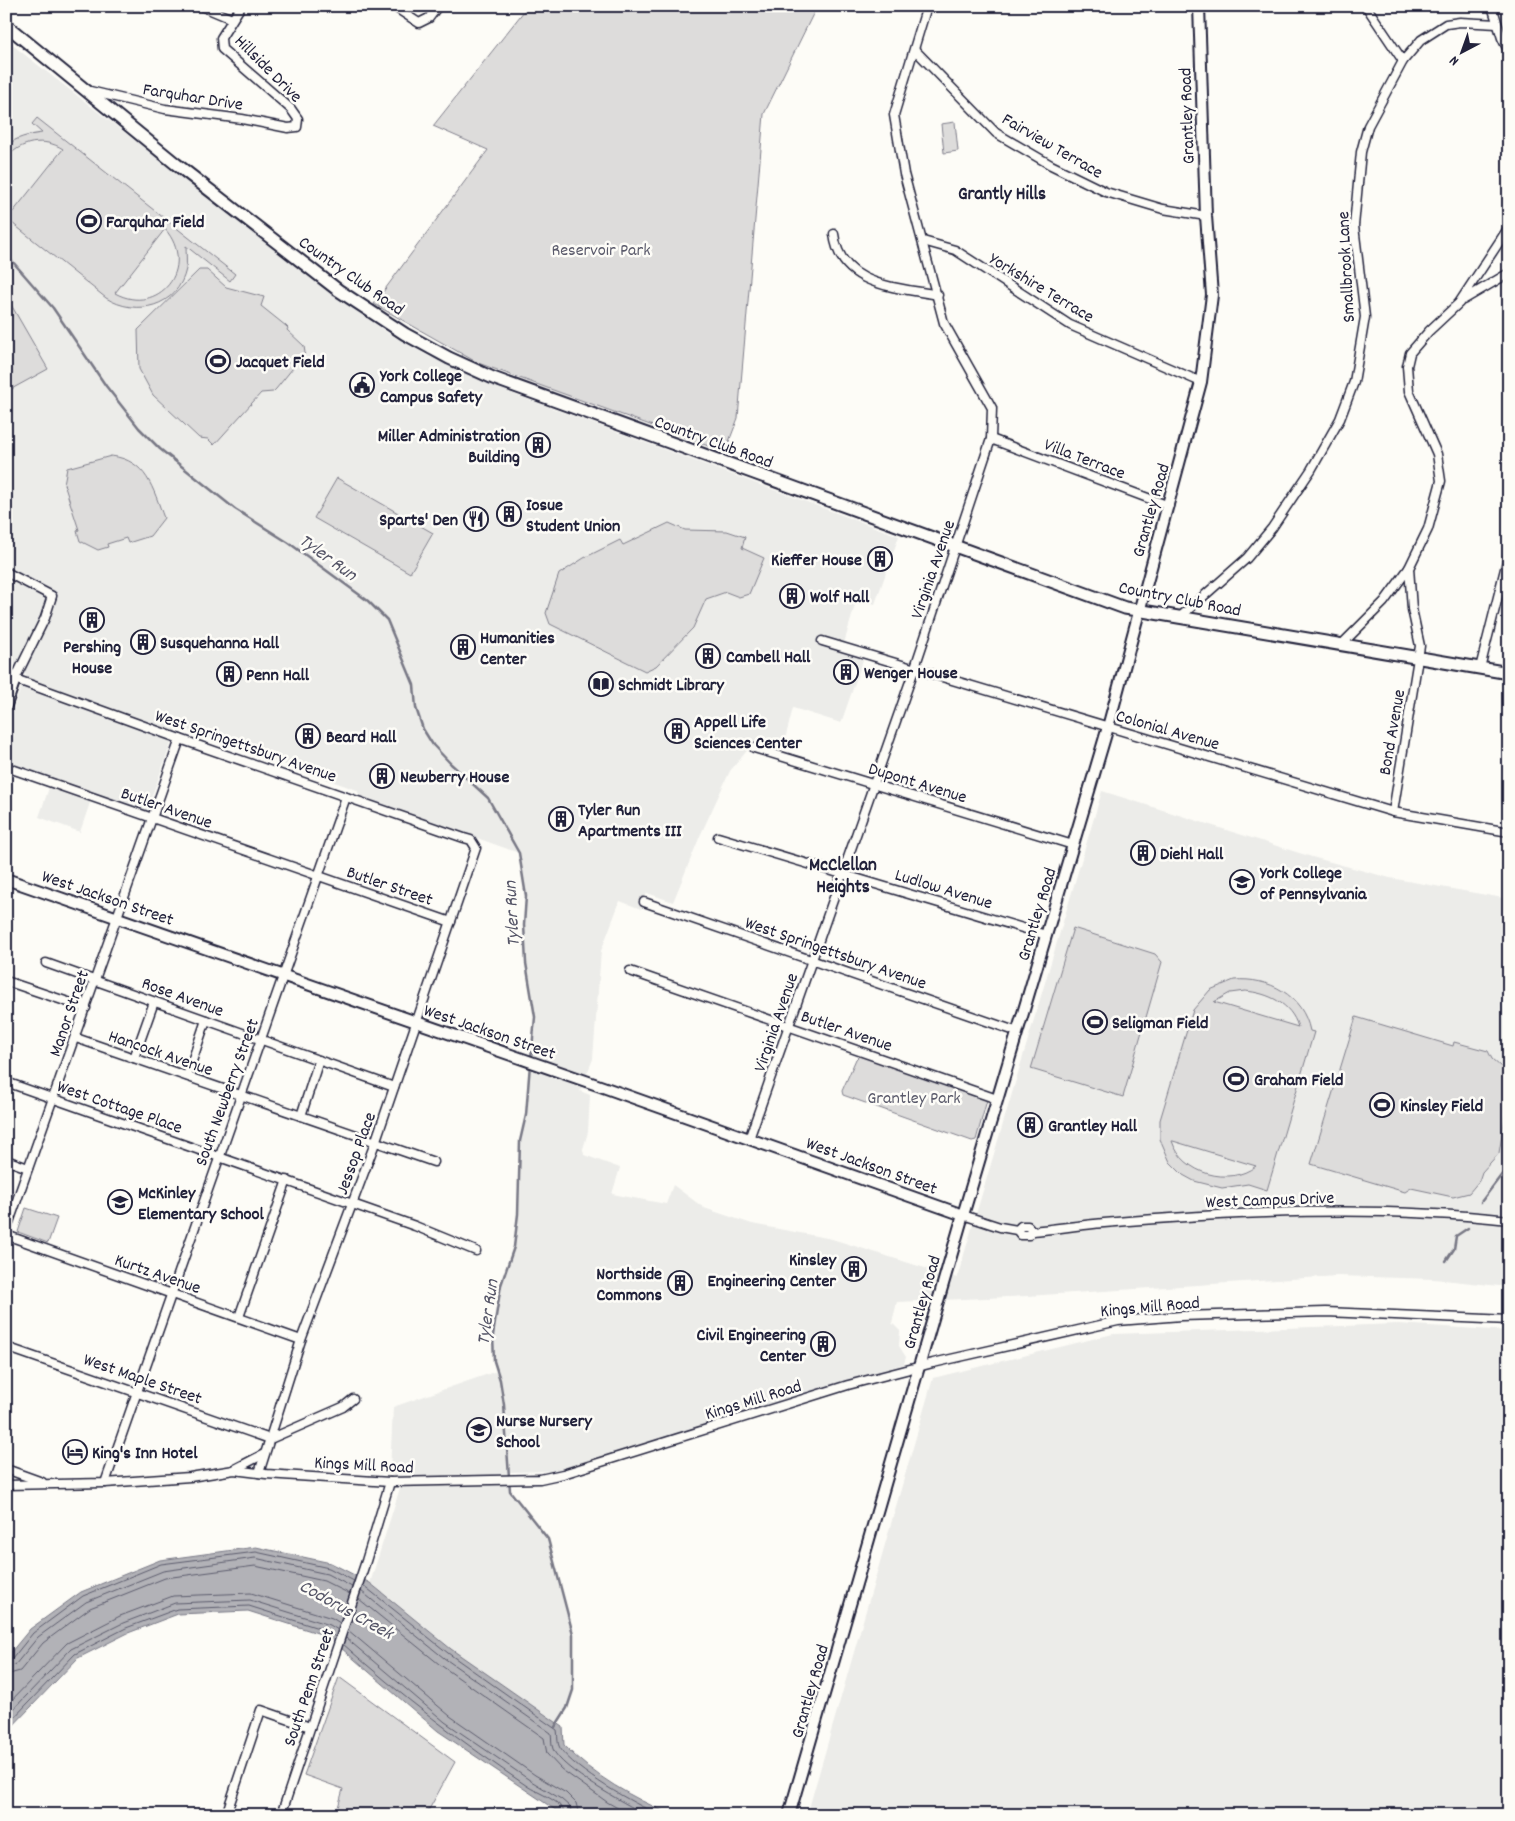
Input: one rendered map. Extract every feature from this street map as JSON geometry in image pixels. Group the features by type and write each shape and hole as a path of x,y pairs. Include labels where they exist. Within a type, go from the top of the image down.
{"main road":[{"name":"Country Club Road","path":"6,25 85,90 338,290 405,334 449,358 538,395 1116,605 1140,611 1509,674"}],"street":[{"path":"200,6 232,19"},
{"name":"Hillside Drive","path":"241,6 221,38 222,49 291,109 298,119 297,127"},
{"path":"393,6 419,23 429,18 438,6"},
{"name":"Virginia Avenue","path":"749,1139 914,670 991,438 992,408 944,323 904,174 894,115 927,6"},
{"name":"Grantley Road","path":"789,1815 997,1099 1108,727 1202,382 1212,295 1206,216 1199,6"},
{"path":"1366,6 1403,61"},
{"path":"1492,6 1497,24 1505,37 1509,52"},
{"name":"Smallbrook Lane","path":"1180,618 1247,558 1272,528 1311,470 1340,419 1354,382 1365,316 1354,226 1361,152 1368,126 1403,61 1421,40 1446,24 1460,22 1497,24"},
{"name":"Fairview Terrace","path":"915,50 996,133 1051,165 1106,192 1163,209 1206,216"},
{"name":"Farquhar Drive","path":"85,90 165,109 242,119 288,128 297,127"},
{"path":"1459,303 1509,227"},
{"path":"834,234 835,244 843,262 869,282 938,295"},
{"name":"Yorkshire Terrace","path":"923,241 955,250 1070,326 1202,382"},
{"path":"1341,645 1384,602 1409,568 1428,529 1441,481 1437,454 1409,391 1407,366 1410,353 1429,331 1459,303 1509,272"},
{"name":"Villa Terrace","path":"991,438 1169,506"},
{"path":"1480,668 1509,553"},
{"name":"Bond Avenue","path":"1393,812 1420,646 1412,608 1409,568"},
{"path":"6,572 52,596 45,618 11,676 6,705"},
{"name":"Colonial Avenue","path":"822,641 1393,812 1509,832"},
{"name":"West Springettsbury Avenue","path":"11,676 180,739 464,838 475,844"},
{"name":"Manor Street","path":"6,1231 76,1038 180,739"},
{"name":"Dupont Avenue","path":"754,748 1073,845"},
{"name":"Butler Avenue","path":"6,766 319,876"},
{"name":"South Newberry Street","path":"105,1482 346,797"},
{"name":"Ludlow Avenue","path":"718,837 1046,935"},
{"name":"Jessop Place","path":"259,1473 301,1340 375,1143 476,854 475,844"},
{"name":"Butler Street","path":"319,876 451,922"},
{"name":"West Jackson Street","path":"6,879 963,1215"},
{"name":"West Springettsbury Avenue","path":"644,902 1018,1032"},
{"name":"Rose Avenue","path":"46,963 394,1087"},
{"name":"Butler Avenue","path":"630,971 997,1099"},
{"path":"6,981 86,1008"},
{"path":"134,1058 154,1002"},
{"path":"187,1076 206,1020"},
{"name":"Hancock Avenue","path":"76,1038 187,1076 241,1097 434,1162"},
{"path":"301,1116 319,1060"},
{"name":"West Cottage Place","path":"6,1082 415,1226 476,1251"},
{"path":"6,1160 28,1168"},
{"path":"239,1317 287,1180"},
{"name":"West Campus Drive","path":"963,1215 1000,1227 1017,1230 1021,1226 1028,1226 1032,1231 1127,1221 1331,1212 1421,1213 1509,1220"},
{"name":"Kurtz Avenue","path":"6,1235 301,1340"},
{"name":"Kings Mill Road","path":"6,1485 190,1477 234,1470 390,1482 514,1480 563,1474 848,1385 920,1366 1136,1318 1326,1312 1509,1320"},
{"name":"West Maple Street","path":"6,1347 270,1439"},
{"path":"270,1439 353,1399"},
{"path":"234,1470 264,1454"},
{"path":"6,1469 49,1484"},
{"name":"South Penn Street","path":"281,1815 366,1561 390,1482"},
{"path":"226,1815 261,1710 310,1727"}],"shaded area":[{"name":"York College of Pennsylvania","path":"6,40 329,292 388,333 428,356 516,395 899,536 875,604 857,598 843,647 865,654 841,723 793,708 783,747 756,740 730,771 700,836 673,902 647,893 641,909 620,901 601,951 593,1059 580,1091 590,1095 588,1132 583,1149 584,1155 620,1168 612,1194 666,1204 673,1185 704,1208 752,1224 832,1239 957,1278 1102,791 1312,857 1390,878 1509,899 1509,1287 1434,1279 1337,1276 1027,1296 897,1302 892,1323 900,1331 899,1346 906,1357 904,1364 555,1471 509,1472 510,1491 514,1498 548,1539 573,1634 573,1685 567,1708 557,1724 451,1649 370,1583 400,1488 390,1471 393,1407 497,1371 494,1361 494,1317 501,1285 514,1247 518,1214 520,1141 526,1115 527,1084 535,1017 526,963 524,925 526,896 519,853 360,796 357,790 177,727 147,810 93,794 80,832 39,817 52,779 6,762 6,727 26,675 6,664"},
{"path":"1398,1324 1509,1331 1509,1815 807,1815 933,1378 1113,1334"}],"green space":[{"name":"Reservoir Park","path":"528,6 817,6 764,114 738,418 725,452 478,363 374,304 488,150 433,126"},
{"name":"Farquhar Field","path":"37,118 235,274 230,281 186,246 186,269 181,282 165,300 154,305 130,307 106,298 7,219 6,205 13,212 63,149 48,143 33,143 18,148 6,159 6,146 14,140 42,133 32,124","holes":["165,229 174,244 177,258 175,272 169,284 159,293 146,298 131,299 115,293"]},
{"path":"955,122 958,151 944,153 941,124"},
{"name":"Jacquet Field","path":"199,270 207,270 226,287 264,297 261,306 288,328 287,330 304,346 305,353 276,389 273,392 261,393 214,445 208,439 199,438 153,395 139,369 138,330"},
{"path":"6,296 48,369 6,392"},
{"path":"111,456 133,463 141,470 152,487 164,518 150,536 128,543 126,538 107,544 108,547 98,550 80,541 77,531 79,530 64,484 67,468"},
{"path":"337,478 433,533 410,573 314,518"},
{"path":"669,523 685,530 727,531 745,537 742,548 764,558 749,594 739,597 726,592 706,599 693,628 656,666 645,671 550,624 546,613 559,574 584,558 620,540 623,545"},
{"name":"Seligman Field","path":"1073,928 1155,954 1162,962 1123,1097 1031,1069"},
{"name":"Graham Field","path":"1234,980 1247,980 1272,985 1292,998 1306,1018 1310,1031 1314,1032 1267,1190 1248,1184 1222,1188 1194,1181 1183,1175 1170,1162 1160,1139 1160,1120 1193,1010 1210,990","holes":["1245,991 1262,994 1278,1001 1290,1012 1298,1027 1214,1002 1230,993","1173,1141 1256,1166 1233,1176 1208,1174 1186,1162"]},
{"name":"Kinsley Field","path":"1356,1017 1453,1046 1454,1042 1488,1051 1492,1059 1509,1074 1509,1093 1499,1153 1482,1172 1479,1181 1469,1193 1453,1197 1411,1188 1405,1192 1311,1164"},
{"name":"Grantley Park","path":"860,1055 987,1100 976,1140 972,1141 843,1095 842,1091 856,1059"},
{"path":"26,1208 57,1218 48,1243 18,1232"},
{"path":"339,1677 455,1762 426,1815 336,1815 343,1789 304,1775"}],"water":[{"name":"Codorus Creek","path":"256,1547 331,1563 370,1583 451,1649 563,1727 564,1745 588,1767 628,1794 672,1815 563,1815 438,1731 327,1636 248,1611 178,1614 128,1633 78,1658 6,1733 6,1658 30,1629 81,1592 160,1560"}],"waterway":[{"name":"Tyler Run","path":"6,254 53,308 106,386 139,428 160,449 235,509 289,543 368,601 387,620 414,685 416,708 423,729 433,745 488,798 519,853 526,896 524,925 526,963 535,1017 531,1059"},
{"path":"1509,956 1506,961 1509,970"},
{"name":"Tyler Run","path":"530,1064 526,1115 520,1141 518,1214 514,1247 501,1285 493,1335 494,1361 500,1380 504,1405 510,1491 548,1539 573,1634 573,1690 567,1708 555,1727"},
{"path":"1481,1202 1503,1173 1509,1150"},
{"path":"1446,1261 1454,1249 1456,1236 1468,1228"}],"place":[{"name":"Farquhar Field","path":"89,221"},
{"name":"Jacquet Field","path":"218,361"},
{"name":"York College Campus Safety","path":"362,385"},
{"name":"Miller Administration Building","path":"538,445"},
{"name":"Iosue Student Union","path":"509,514"},
{"name":"Sparts' Den","path":"476,519"},
{"name":"Kieffer House","path":"880,559"},
{"name":"Wolf Hall","path":"792,596"},
{"name":"Pershing House","path":"92,620"},
{"name":"Susquehanna Hall","path":"143,642"},
{"name":"Humanities Center","path":"463,647"},
{"name":"Cambell Hall","path":"708,656"},
{"name":"Wenger House","path":"846,672"},
{"name":"Penn Hall","path":"229,674"},
{"name":"Schmidt Library","path":"601,684"},
{"name":"Appell Life Sciences Center","path":"677,731"},
{"name":"Beard Hall","path":"308,736"},
{"name":"Newberry House","path":"382,776"},
{"name":"Tyler Run Apartments III","path":"561,819"},
{"name":"Diehl Hall","path":"1143,853"},
{"name":"York College of Pennsylvania","path":"1242,882"},
{"name":"Seligman Field","path":"1095,1022"},
{"name":"Graham Field","path":"1236,1079"},
{"name":"Kinsley Field","path":"1382,1105"},
{"name":"Grantley Hall","path":"1030,1125"},
{"name":"McKinley Elementary School","path":"120,1202"},
{"name":"Kinsley Engineering Center","path":"854,1269"},
{"name":"Northside Commons","path":"680,1283"},
{"name":"Civil Engineering Center","path":"823,1344"},
{"name":"Nurse Nursery School","path":"479,1430"},
{"name":"King's Inn Hotel","path":"75,1452"}],"district":[{"name":"Grantly Hills","path":"1002,192"},
{"name":"McClellan Heights","path":"843,874"}]}
